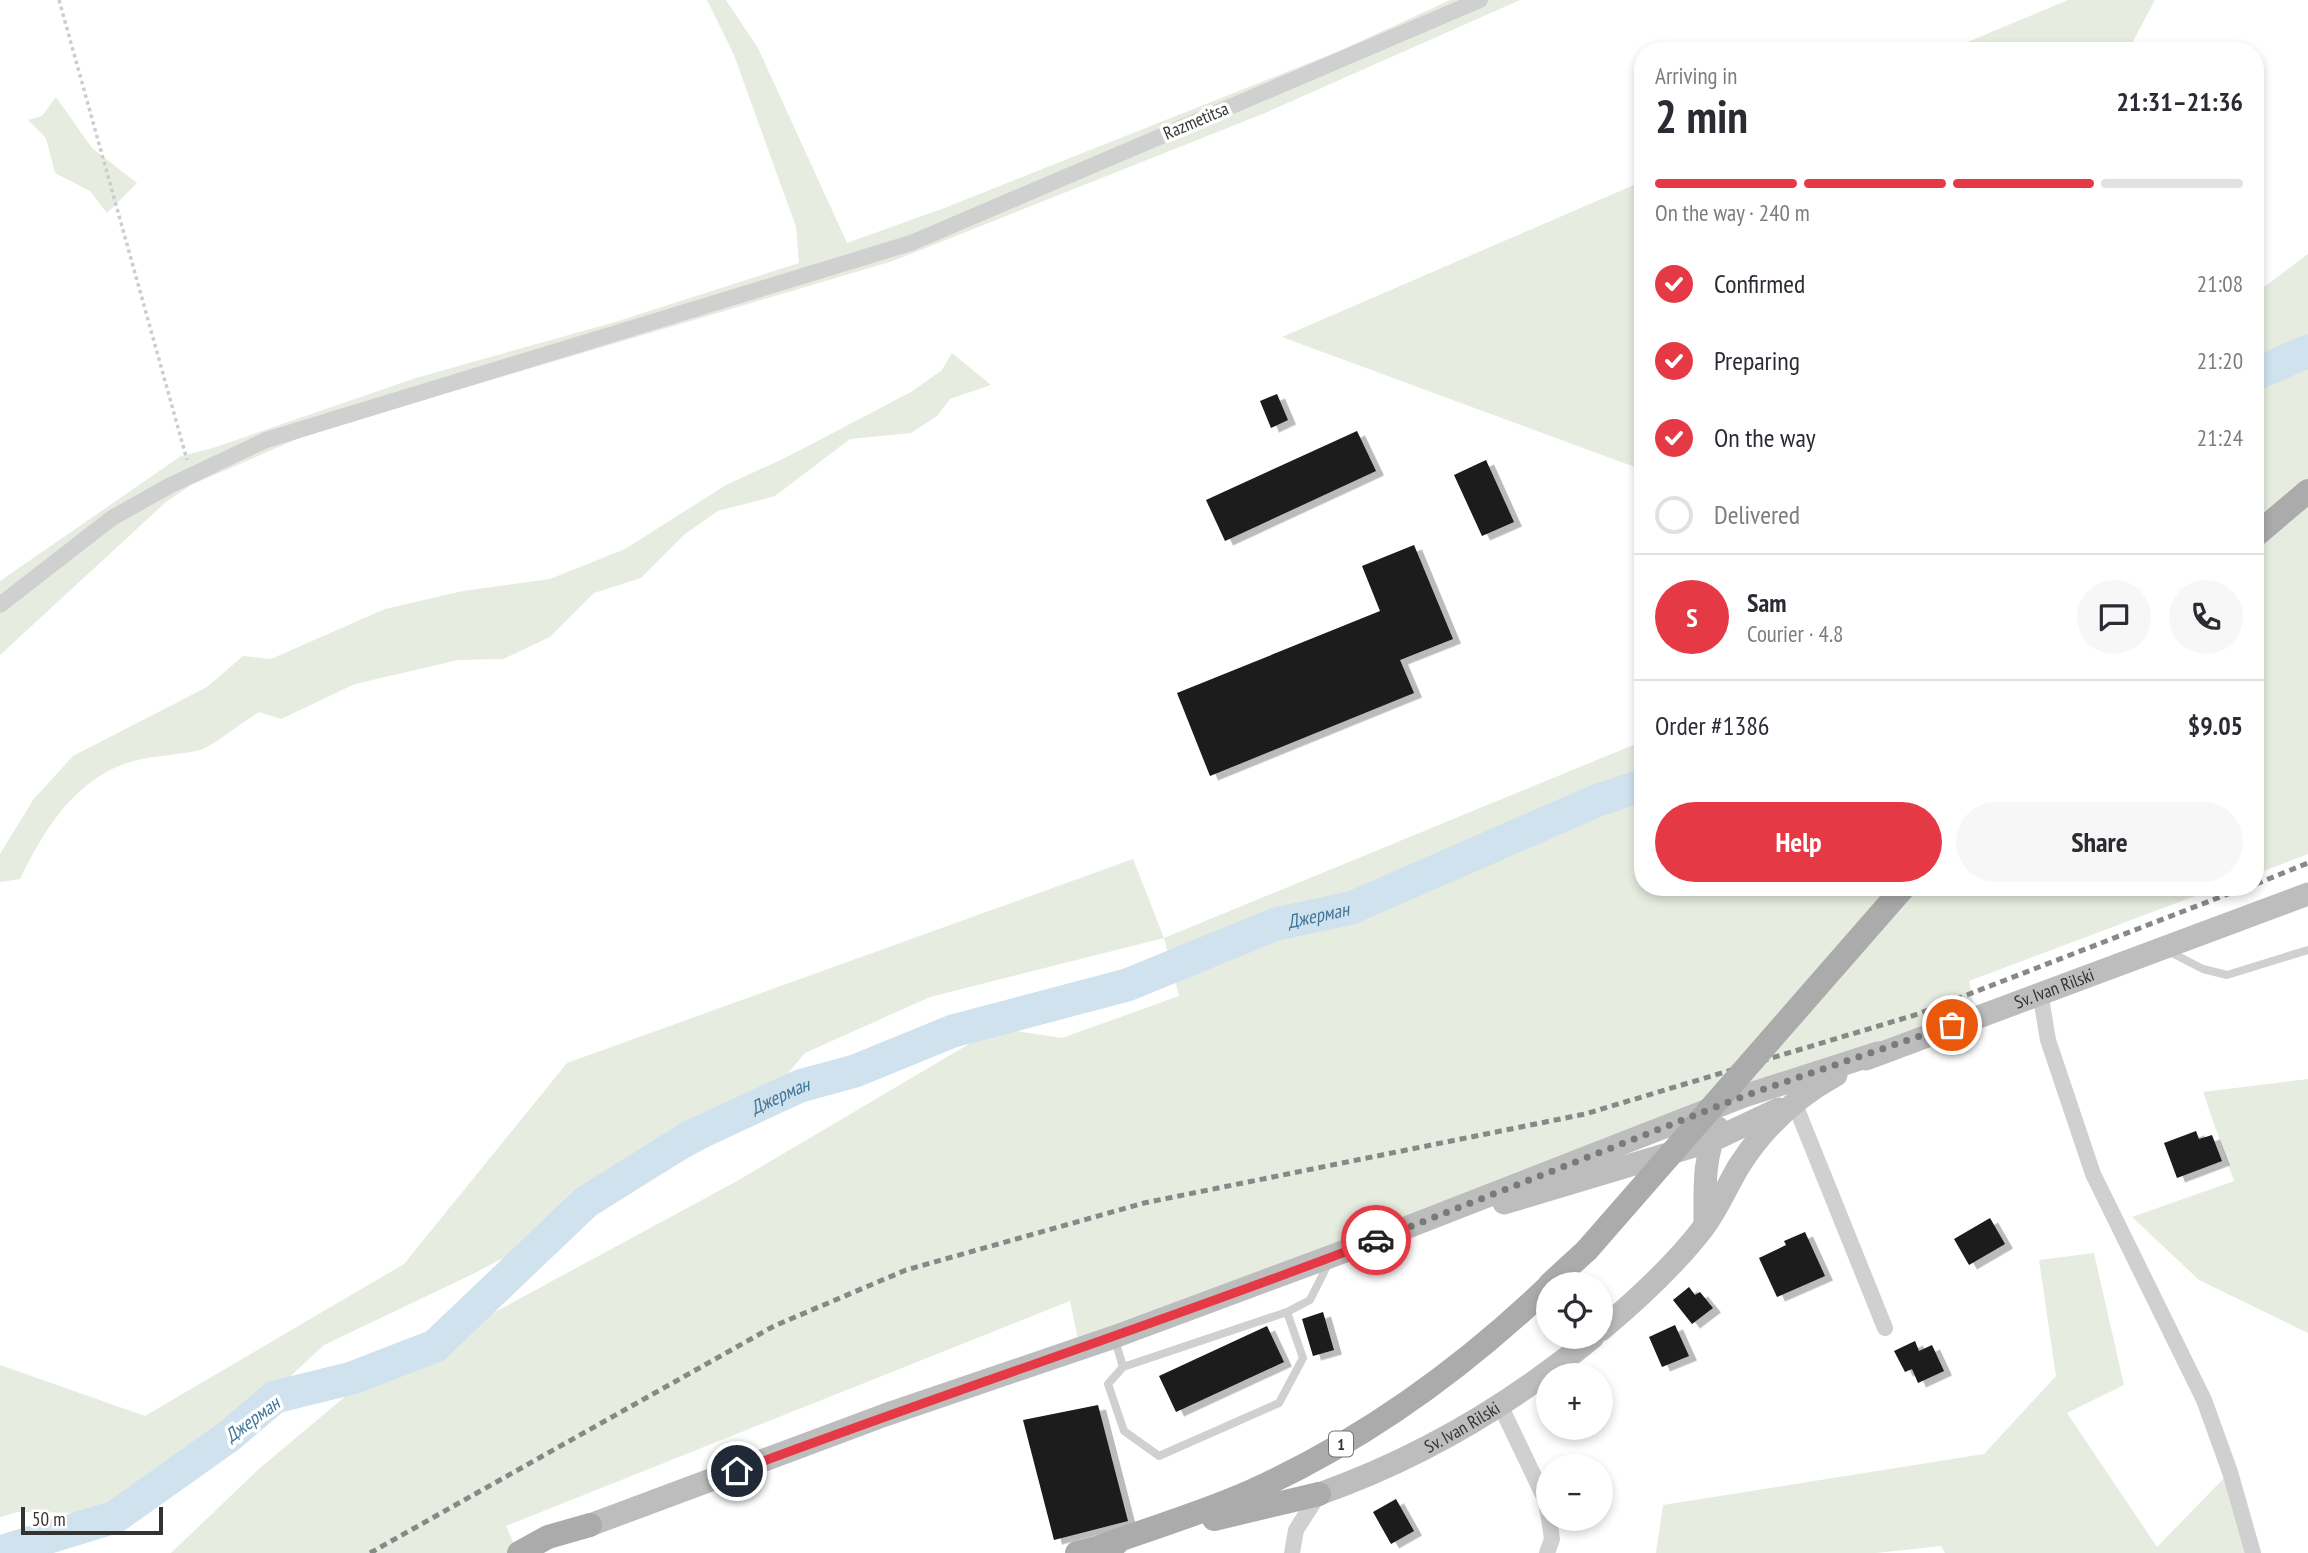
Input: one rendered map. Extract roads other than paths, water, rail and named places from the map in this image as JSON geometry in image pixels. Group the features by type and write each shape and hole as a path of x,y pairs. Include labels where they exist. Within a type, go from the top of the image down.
{"main road":[{"path":"2264,529 2308,491"},
{"name":"1","path":"1564,1272 1587,1250 1896,896"},
{"name":"1","path":"1077,1553 1251,1491 1327,1452 1369,1428 1471,1358 1536,1298"},
{"path":"1318,1494 1311,1487 1310,1478 1313,1469 1327,1452"},
{"path":"1102,1546 1318,1494"},
{"path":"519,1553 548,1537 590,1525"},
{"path":"557,1553 590,1525"}],"street":[{"name":"Razmetitsa","path":"0,605 112,518 266,440 911,243 1480,0"},
{"name":"Sv. Ivan Rilski","path":"1613,1319 1678,1258 1705,1225 1740,1164 1761,1135 1794,1102 1878,1053 2308,894"},
{"path":"2040,992 2049,1040 2094,1174 2204,1400 2231,1472 2253,1553"},
{"path":"590,1525 885,1415 1114,1337 1331,1257 1744,1096 1878,1053"},
{"path":"1705,1225 1711,1140 1724,1118 1744,1096"},
{"path":"1367,1243 1711,1140 1794,1102 1885,1328"},
{"name":"Sv. Ivan Rilski","path":"1318,1494 1413,1456 1501,1407 1576,1349"},
{"path":"1501,1407 1536,1480"},
{"path":"1292,1553 1296,1530 1318,1494"},
{"path":"1547,1553 1552,1539 1551,1531"}],"lane":[{"path":"2162,948 2203,969 2227,975 2308,950"},
{"path":"1287,1311 1303,1358 1279,1403 1159,1456 1124,1432 1108,1384 1123,1367 1287,1311 1310,1300 1331,1257"},
{"path":"1114,1337 1123,1367"}],"waterway":[{"name":"Джерман","path":"2264,370 2308,351"},
{"name":"Джерман","path":"0,1552 115,1517 229,1436 275,1397 352,1378 435,1346 586,1202 690,1137 800,1086 855,1071 953,1031 1127,985 1276,924 1351,908 1596,801 1634,788"}],"railway":[{"path":"2264,881 2308,863"},
{"path":"370,1553 774,1326 906,1270 1144,1203 1585,1114 1915,1015 2223,896"}]}
